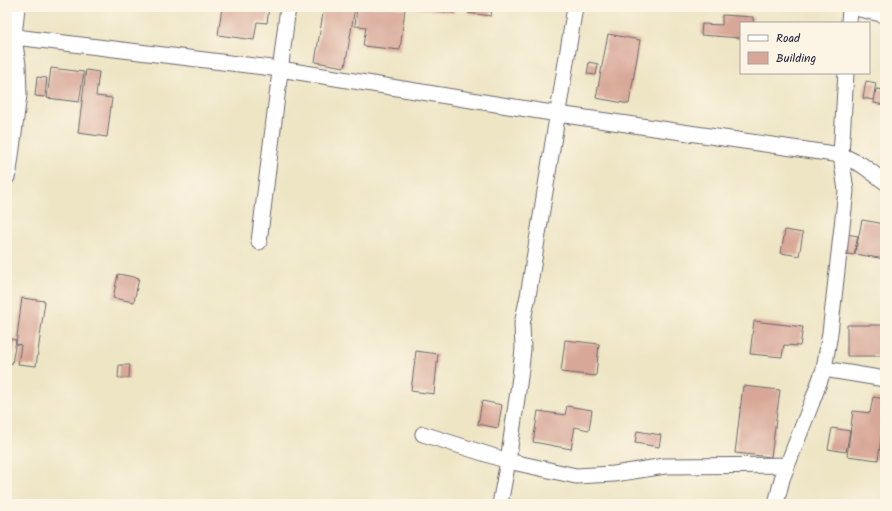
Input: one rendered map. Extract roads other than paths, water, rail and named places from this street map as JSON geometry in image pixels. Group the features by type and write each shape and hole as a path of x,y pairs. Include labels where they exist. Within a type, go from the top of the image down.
{"street":[{"path":"7,177 19,95 18,65 10,36 17,7"},
{"path":"258,242 288,7"},
{"path":"500,504 520,378 523,349 522,324 528,296 575,7"},
{"path":"849,22 850,7 885,15"},
{"path":"10,36 280,69 558,114 841,155 862,166 885,182"},
{"path":"776,504 782,479 824,369 830,333 846,191 841,155 846,74"},
{"path":"824,369 885,379"},
{"path":"423,434 508,461 576,476 614,474 665,466 787,465"}]}
